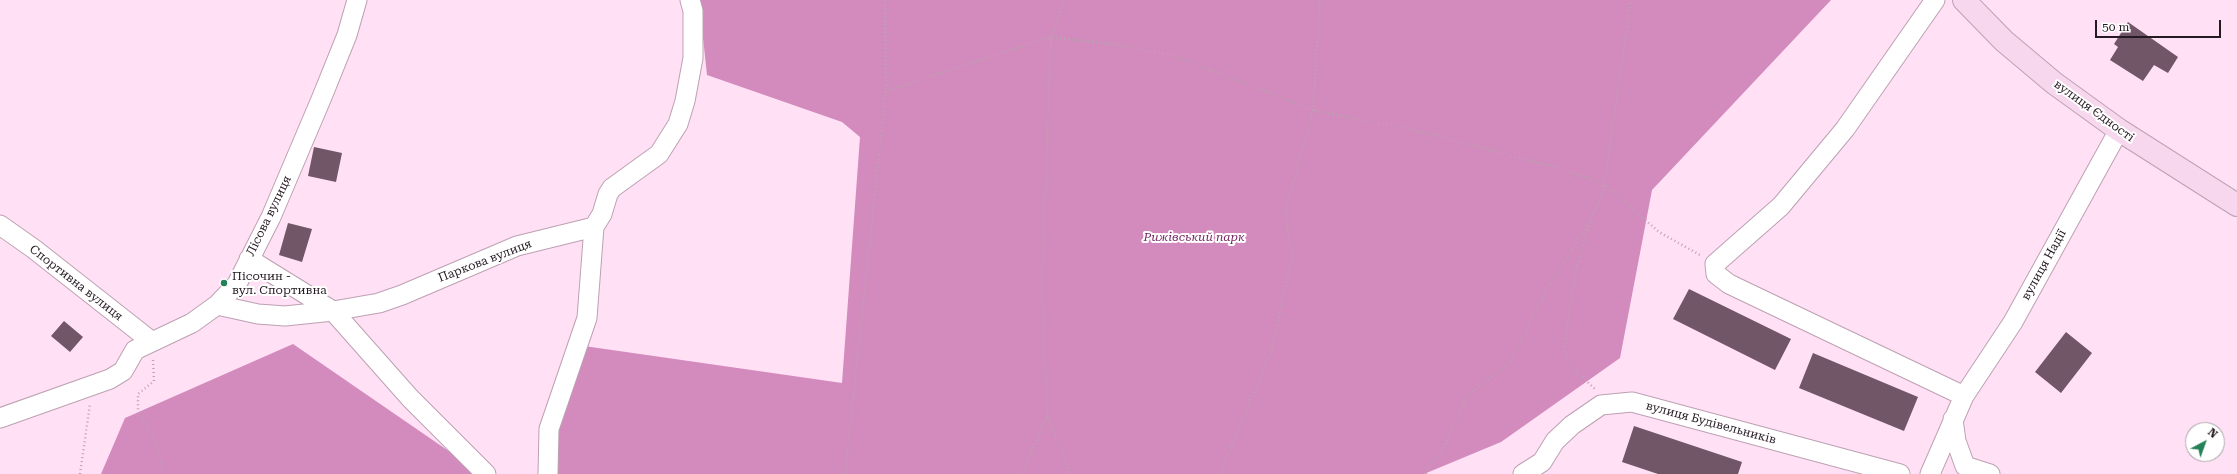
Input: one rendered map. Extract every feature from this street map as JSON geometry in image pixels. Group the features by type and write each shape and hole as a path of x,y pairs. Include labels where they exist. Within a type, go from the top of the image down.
{"street":[{"name":"Лісова вулиця","path":"0,418 110,379 123,371 135,350 151,341 192,323 217,305 237,284 271,217 322,97 347,35 357,0"},
{"path":"548,474 549,429 587,318 594,227 602,214 605,201 612,188 659,154 678,124 685,100 692,58 693,12 690,0"},
{"path":"1935,0 1845,129 1781,206 1716,269 1729,284 1964,396"},
{"name":"вулиця Єдності","path":"1964,0 2004,41 2054,82 2119,130 2237,205"},
{"name":"вулиця Надії","path":"1930,474 1964,396 2013,322 2119,130"},
{"name":"Спортивна вулиця","path":"0,226 34,249 151,341"},
{"name":"Паркова вулиця","path":"217,305 258,314 285,316 333,311 379,303 402,295 517,246 594,227"},
{"path":"249,259 333,311 410,398 486,474"},
{"name":"вулиця Будівельників","path":"1547,468 1555,441 1572,425 1601,405 1632,402 1900,474"},
{"path":"1953,419 1956,441 1965,466 1990,474"},
{"path":"1523,474 1547,468"}],"path":[{"path":"845,474 886,90 885,0"},
{"path":"1064,0 1051,37 1042,283 1047,416 1070,474"},
{"path":"1220,474 1271,354 1292,256 1285,212 1313,110 1320,0"},
{"path":"1601,405 1601,397 1593,386 1574,369 1564,352 1575,272 1591,219 1603,192 1631,0"},
{"path":"886,90 1051,37 1110,44 1172,55 1313,110 1374,123 1396,125 1451,138 1551,166 1604,184 1659,232 1716,269"},
{"path":"1426,474 1430,463 1441,453 1466,398 1486,380 1500,371 1513,357 1543,296 1591,219"},
{"path":"151,341 154,381 138,394 138,412 155,440 164,474"},
{"path":"80,474 92,385"},
{"path":"1022,474 1047,416"}],"green space":[{"name":"Рижівський парк","path":"699,0 1831,0 1652,190 1620,358 1501,442 1424,474 558,474 558,426 584,346 842,383 860,137 842,122 707,75"},
{"path":"293,344 482,474 101,474 125,418"}],"building":[{"path":"2128,22 2178,57 2168,73 2154,65 2143,81 2110,60 2118,47 2114,44"},
{"path":"314,147 342,153 336,182 308,176"},
{"path":"288,223 312,229 302,262 279,255"},
{"path":"1689,289 1791,339 1775,370 1673,319"},
{"path":"64,321 83,337 70,352 51,336"},
{"path":"2066,332 2092,353 2061,393 2035,372"},
{"path":"1813,353 1918,397 1904,431 1799,388"},
{"path":"1634,426 1742,462 1738,474 1658,474 1622,462"}],"place":[{"name":"Пісочин - вул. Спортивна","path":"224,283"}]}
